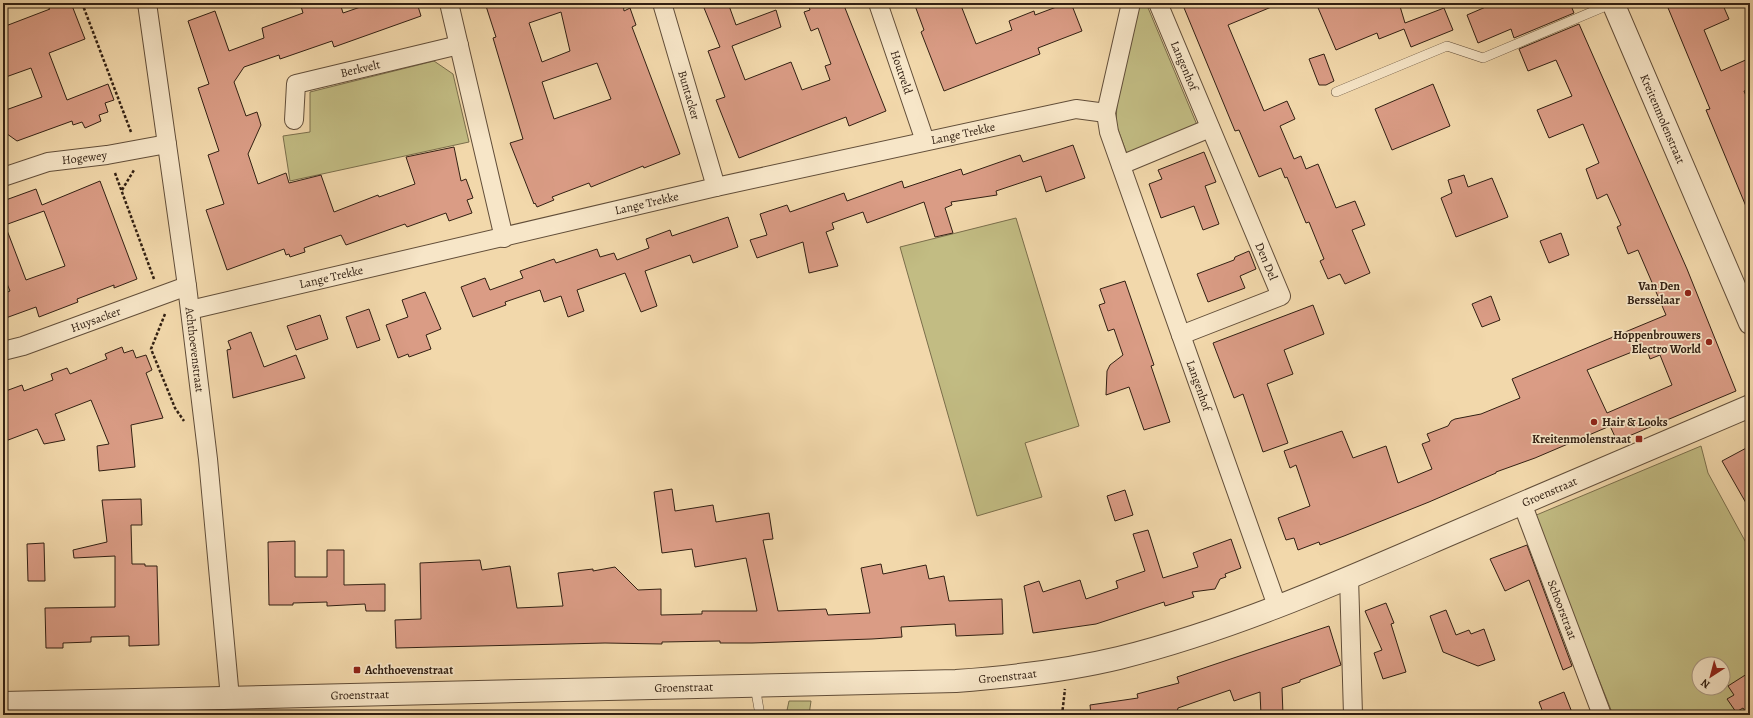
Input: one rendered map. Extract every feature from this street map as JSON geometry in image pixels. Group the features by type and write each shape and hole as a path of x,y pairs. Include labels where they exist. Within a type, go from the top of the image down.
{"street":[{"name":"Achthoevenstraat","path":"147,3 187,286 208,459 230,698"},
{"path":"449,3 504,238"},
{"name":"Buntacker","path":"662,3 716,187"},
{"name":"Houtveld","path":"878,3 925,141"},
{"name":"Langenhof","path":"1131,3 1106,113 1109,132 1277,606"},
{"name":"Langenhof","path":"1158,3 1210,128"},
{"name":"Kreitenmolenstraat","path":"1613,3 1750,322"},
{"name":"Berkvelt","path":"294,120 296,84 459,45"},
{"name":"Lange Trekke","path":"190,310 504,238 716,187 925,141 1076,109 1106,113"},
{"path":"1121,165 1210,128"},
{"name":"Den Del","path":"1181,335 1281,296 1210,128"},
{"name":"Hogewey","path":"3,177 48,162 137,150 167,144"},
{"name":"Huysacker","path":"3,351 23,346 187,286"},
{"name":"Groenstraat","path":"3,703 956,681 1013,677 1068,669 1119,658 1187,639 1277,606 1349,577 1750,406"},
{"name":"Schoorstraat","path":"1522,503 1602,715"},
{"path":"1349,577 1353,715"}],"lane":[{"path":"1336,92 1447,46 1483,58 1613,3"},
{"path":"756,686 760,715"}],"path":[{"path":"82,3 140,160 122,190"}],"shaded area":[{"path":"1140,3 1146,3 1197,125 1127,154 1116,124 1117,103"},
{"path":"434,61 453,74 469,142 290,181 283,136 310,132 310,92"},
{"path":"1016,218 1079,426 1025,443 1042,497 977,516 900,247"},
{"path":"1701,446 1708,473 1750,550 1750,715 1613,715 1534,516"},
{"path":"789,701 811,701 809,715 786,715"}],"building":[{"path":"42,3 71,3 85,39 49,53 67,100 108,84 114,100 105,103 108,112 99,115 101,121 85,128 82,122 73,125 72,121 17,141 3,131 3,111 42,97 31,68 3,78 3,27 50,9"},
{"path":"300,3 340,3 343,13 372,3 417,3 421,16 334,47 332,41 280,59 279,55 244,67 234,82 246,116 257,112 261,125 248,154 258,184 286,173 289,183 321,175 334,212 378,195 379,197 415,184 406,157 454,147 461,181 466,179 473,198 467,200 472,213 449,221 446,213 407,227 405,224 346,245 341,235 304,248 305,252 290,257 289,254 286,255 284,249 227,270 206,210 224,204 208,155 219,151 198,88 209,84 188,21 215,11 229,51 264,38 262,28 303,13"},
{"path":"485,3 623,3 624,11 630,8 636,25 632,27 680,154 644,168 643,166 591,187 589,183 552,197 554,200 537,207 535,203 534,204 510,143 523,139 493,38 496,37","holes":["561,12 570,51 542,62 529,23","597,63 611,99 554,119 542,82"]},
{"path":"702,3 728,3 736,25 776,10 781,27 732,46 745,80 791,62 802,90 830,80 825,66 831,64 818,28 811,31 804,12 810,10 808,3 843,3 886,111 849,126 846,117 739,158 716,100 725,97 708,51 720,47"},
{"path":"914,3 960,3 976,44 1012,30 1009,21 1034,11 1035,15 1067,3 1071,3 1082,31 1038,48 1040,54 944,91 921,32 924,30"},
{"path":"1182,3 1281,3 1228,25 1264,111 1287,101 1295,119 1280,126 1294,159 1301,156 1306,169 1318,164 1336,208 1355,201 1365,225 1352,230 1370,273 1345,284 1340,274 1328,279 1320,261 1324,259 1309,222 1306,223 1287,177 1285,178 1281,168 1259,177 1239,130 1235,131"},
{"path":"1316,3 1399,3 1405,23 1444,8 1453,30 1411,47 1404,29 1379,39 1377,33 1336,50"},
{"path":"1495,3 1570,3 1574,13 1514,38 1511,29 1478,43 1467,15"},
{"path":"1666,3 1722,3 1729,19 1704,30 1721,71 1750,58 1750,89 1744,91 1750,106 1750,216 1706,110 1710,109"},
{"path":"1579,24 1687,269 1736,391 1617,441 1610,426 1344,536 1320,545 1319,542 1298,550 1294,538 1286,540 1278,518 1310,506 1296,465 1290,468 1284,451 1342,431 1353,458 1386,446 1398,483 1432,469 1422,444 1430,441 1427,434 1448,426 1451,421 1455,419 1481,414 1520,398 1512,379 1666,315 1638,250 1628,254 1617,227 1621,225 1607,194 1597,199 1586,169 1599,163 1583,124 1549,138 1537,110 1572,96 1556,60 1528,71 1519,49","holes":["1637,350 1639,354 1647,350 1650,359 1660,355 1672,385 1607,413 1587,370"]},
{"path":"1324,54 1334,81 1326,85 1319,85 1309,59"},
{"path":"1433,84 1450,126 1392,150 1375,109"},
{"path":"1073,145 1085,178 1046,192 1041,176 996,191 997,195 951,202 952,205 945,208 953,233 935,237 924,202 867,223 863,212 832,223 834,229 826,232 838,266 809,273 803,242 757,258 750,240 767,235 760,214 787,205 790,212 844,193 847,201 902,181 904,188 961,169 963,175 1020,155 1023,162"},
{"path":"1204,152 1216,182 1205,186 1219,224 1203,230 1194,206 1161,218 1149,184 1162,179 1158,170"},
{"path":"1464,175 1468,187 1492,178 1508,217 1456,237 1441,198 1452,193 1448,180"},
{"path":"100,181 137,279 114,288 114,285 77,299 78,302 39,317 36,307 3,319 3,294 10,291 3,274 3,201 36,189 42,205","holes":["44,211 65,266 26,280 5,225"]},
{"path":"728,217 738,247 693,263 690,255 645,271 657,306 641,312 625,273 577,290 584,311 568,317 561,296 544,302 540,290 505,302 506,305 473,317 461,287 485,278 490,290 523,278 520,271 554,259 556,263 597,249 600,257 614,253 617,260 649,248 646,239 670,230 672,236"},
{"path":"1561,233 1569,255 1549,263 1540,241"},
{"path":"1249,251 1256,269 1240,276 1245,288 1208,302 1197,274 1234,260 1235,257"},
{"path":"1125,281 1154,365 1151,366 1170,422 1144,430 1129,387 1106,395 1107,371 1110,365 1123,355 1114,329 1108,331 1099,305 1105,303 1100,289"},
{"path":"425,292 441,329 426,335 431,349 409,357 408,354 398,358 386,325 408,317 402,300"},
{"path":"1491,296 1500,320 1482,327 1472,304"},
{"path":"1313,305 1324,334 1284,350 1293,374 1267,384 1288,443 1263,452 1243,394 1234,398 1213,343"},
{"path":"369,309 380,340 357,348 346,317"},
{"path":"320,315 328,339 296,350 287,326"},
{"path":"251,332 264,367 296,355 305,378 233,398 227,350 231,349 228,341"},
{"path":"122,347 124,353 133,350 136,358 146,355 152,370 146,373 163,418 131,425 135,467 99,471 97,446 109,444 91,400 55,414 65,440 44,444 37,429 3,442 3,392 22,385 24,391 53,380 51,374 67,368 70,374 107,359 105,354"},
{"path":"1750,446 1750,510 1722,461"},
{"path":"672,489 675,511 713,505 716,522 769,513 773,539 763,540 778,611 826,609 828,615 870,613 861,568 881,564 883,574 926,565 929,579 944,576 949,601 1002,599 1003,634 956,636 955,624 901,627 902,637 872,639 752,643 720,643 720,641 662,642 662,644 605,643 396,648 395,620 421,619 420,563 480,560 482,570 510,566 517,608 563,606 558,573 593,569 593,571 615,567 638,590 661,589 661,615 702,614 702,611 757,611 746,558 695,567 692,549 662,553 654,492"},
{"path":"1125,490 1133,515 1115,521 1107,496"},
{"path":"141,499 142,525 131,525 132,564 157,566 159,645 129,646 129,636 91,637 91,642 63,643 63,648 46,648 45,608 115,607 115,556 74,558 73,550 107,542 102,500"},
{"path":"1148,530 1163,578 1198,567 1193,553 1231,539 1241,568 1225,574 1226,577 1220,579 1215,589 1192,592 1194,597 1165,606 1164,602 1096,624 1033,633 1024,586 1039,581 1043,592 1080,580 1086,599 1118,588 1116,581 1145,571 1133,534"},
{"path":"295,541 295,577 327,577 327,550 344,550 344,585 385,584 385,611 366,611 365,604 327,606 327,602 293,603 293,605 269,605 268,542"},
{"path":"44,543 45,581 28,581 27,544"},
{"path":"1527,545 1572,666 1563,670 1529,580 1505,591 1490,559"},
{"path":"1386,603 1394,623 1391,624 1406,672 1383,679 1374,653 1382,650 1365,611"},
{"path":"1446,610 1456,635 1469,630 1471,634 1484,629 1495,660 1478,666 1443,652 1430,616"},
{"path":"1329,626 1341,665 1282,688 1283,715 1261,715 1260,692 1234,701 1230,690 1178,708 1176,715 1091,715 1090,705 1138,698 1137,694 1179,683 1177,677"},
{"path":"1750,672 1750,715 1748,715 1743,708 1736,712 1727,699 1734,695 1731,690 1731,684"},
{"path":"1564,692 1573,715 1544,715 1539,702"}],"place":[{"name":"Van Den Bersselaar","path":"1688,293"},
{"name":"Hoppenbrouwers Electro World","path":"1709,342"},
{"name":"Hair & Looks","path":"1594,422"},
{"name":"Kreitenmolenstraat","path":"1639,439"},
{"name":"Achthoevenstraat","path":"357,670"}]}
